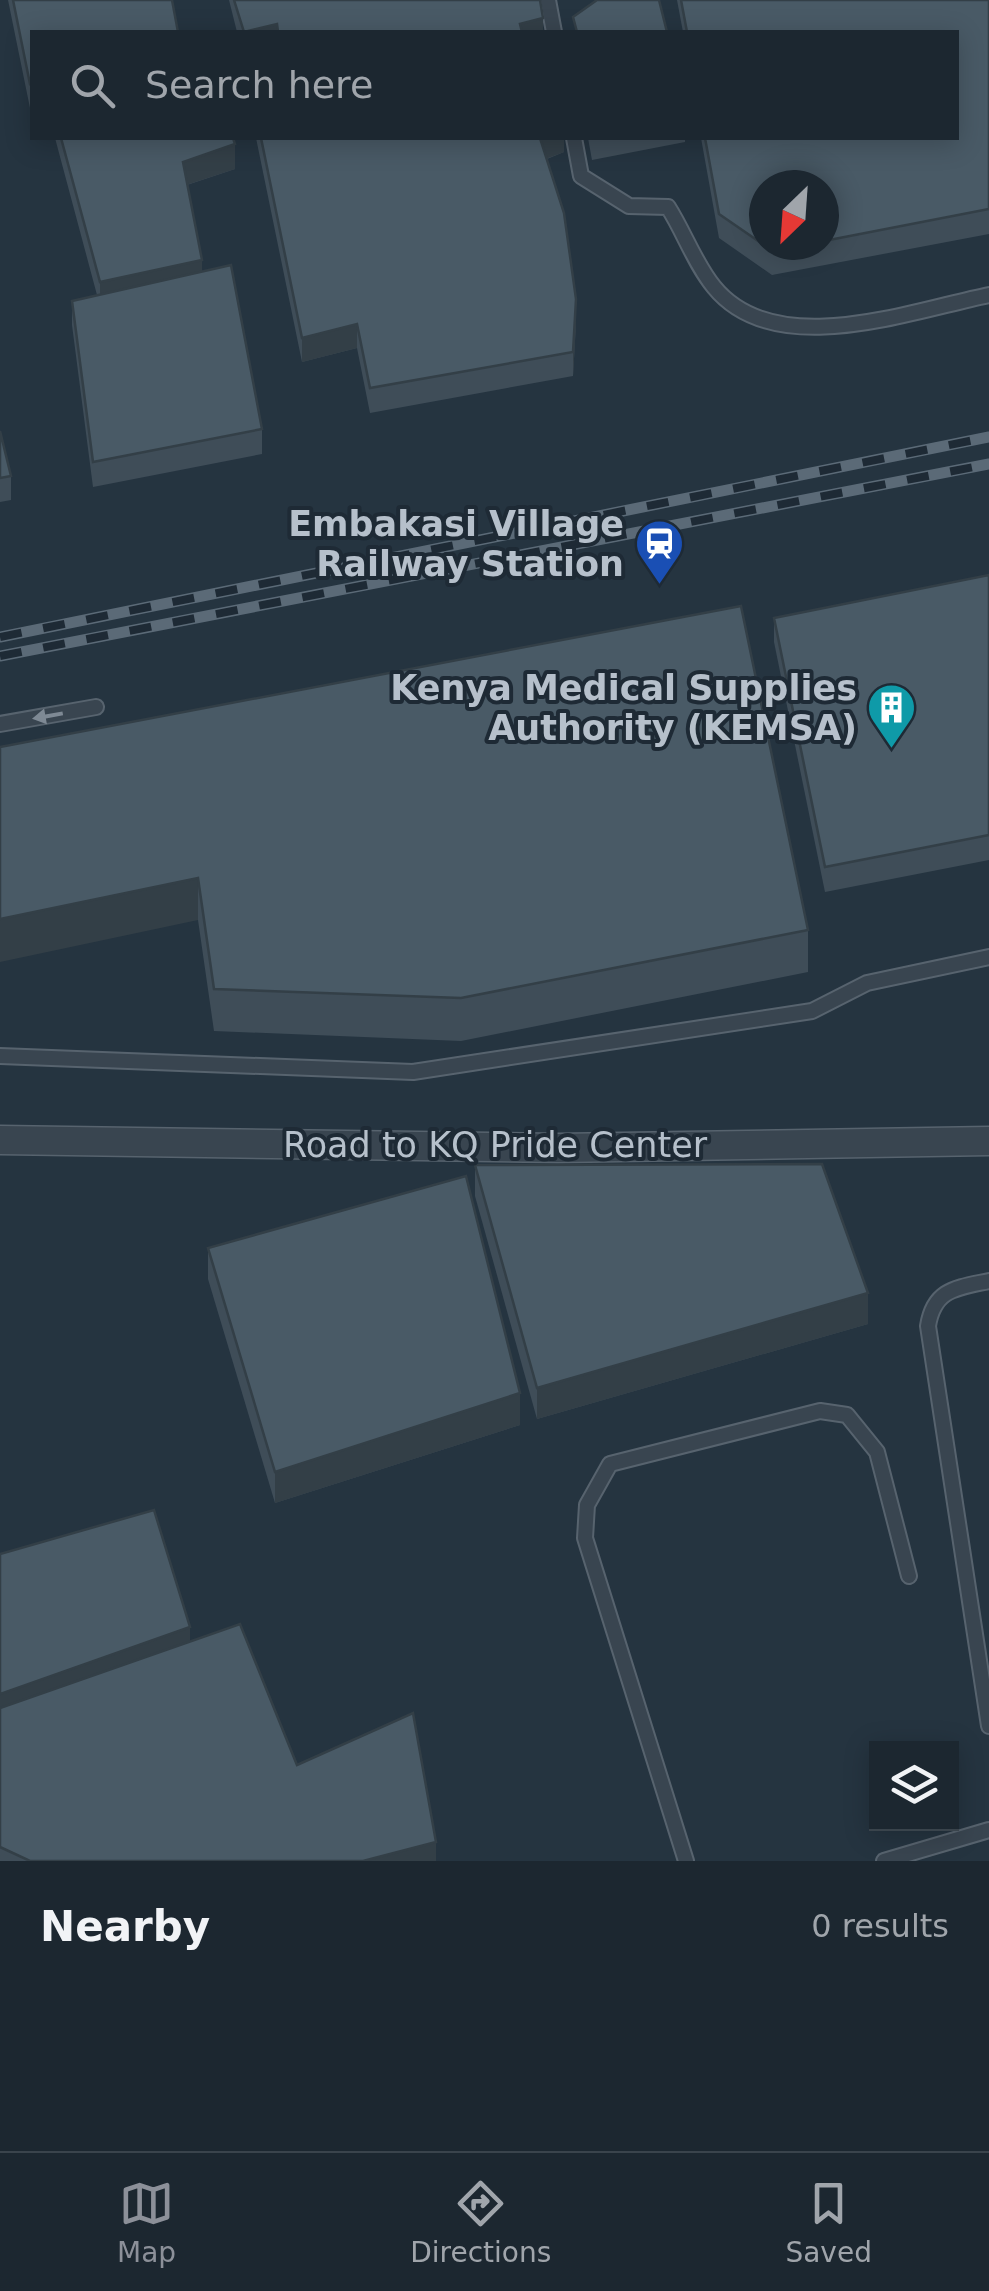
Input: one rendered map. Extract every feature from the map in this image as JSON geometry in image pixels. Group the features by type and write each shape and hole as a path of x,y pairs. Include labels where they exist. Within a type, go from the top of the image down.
{"street":[{"name":"Road to KQ Pride Center","path":"0,1140 558,1148 989,1141"}],"lane":[{"path":"548,0 554,30"},
{"path":"574,140 581,176 629,206 668,207 714,288 752,314 783,328 816,330 989,295"},
{"path":"0,724 96,707"},
{"path":"0,1056 414,1072 812,1011 866,983 989,957"},
{"path":"989,1281 945,1290 931,1307 928,1326 989,1726"},
{"path":"686,1861 586,1538 587,1505 610,1464 820,1411 847,1415 877,1452 909,1576"},
{"path":"884,1861 989,1830"}],"building":[{"path":"13,0 172,0 178,30 30,30 30,84"},
{"path":"234,0 540,0 543,18 520,24 522,30 278,30 277,24 243,30"},
{"path":"597,0 659,0 666,30 576,30 573,17"},
{"path":"681,0 989,0 989,209 839,238 839,170 749,170 749,235 719,214 705,140 959,140 959,30 687,30"},
{"path":"62,140 234,140 235,144 183,162 202,260 100,282"},
{"path":"261,140 541,140 564,213 576,299 573,352 370,388 357,324 302,338"},
{"path":"231,265 262,429 93,462 72,301"},
{"path":"0,431 11,476 0,478"},
{"name":"Kenya Medical Supplies Authority (KEMSA)","path":"989,575 989,835 825,867 774,618"},
{"path":"741,606 808,930 461,998 214,989 198,878 0,919 0,747"},
{"path":"822,1164 868,1293 537,1388 475,1165"},
{"path":"466,1176 520,1393 275,1472 208,1248"},
{"path":"154,1510 190,1627 0,1694 0,1554"},
{"path":"240,1624 297,1765 413,1713 436,1842 363,1861 30,1861 0,1847 0,1708"}],"railway":[{"path":"0,637 989,437"},
{"path":"0,656 989,464"}],"place":[{"name":"Embakasi Village Railway Station","path":"659,586"},
{"name":"Kenya Medical Supplies Authority (KEMSA)","path":"892,750"}]}
